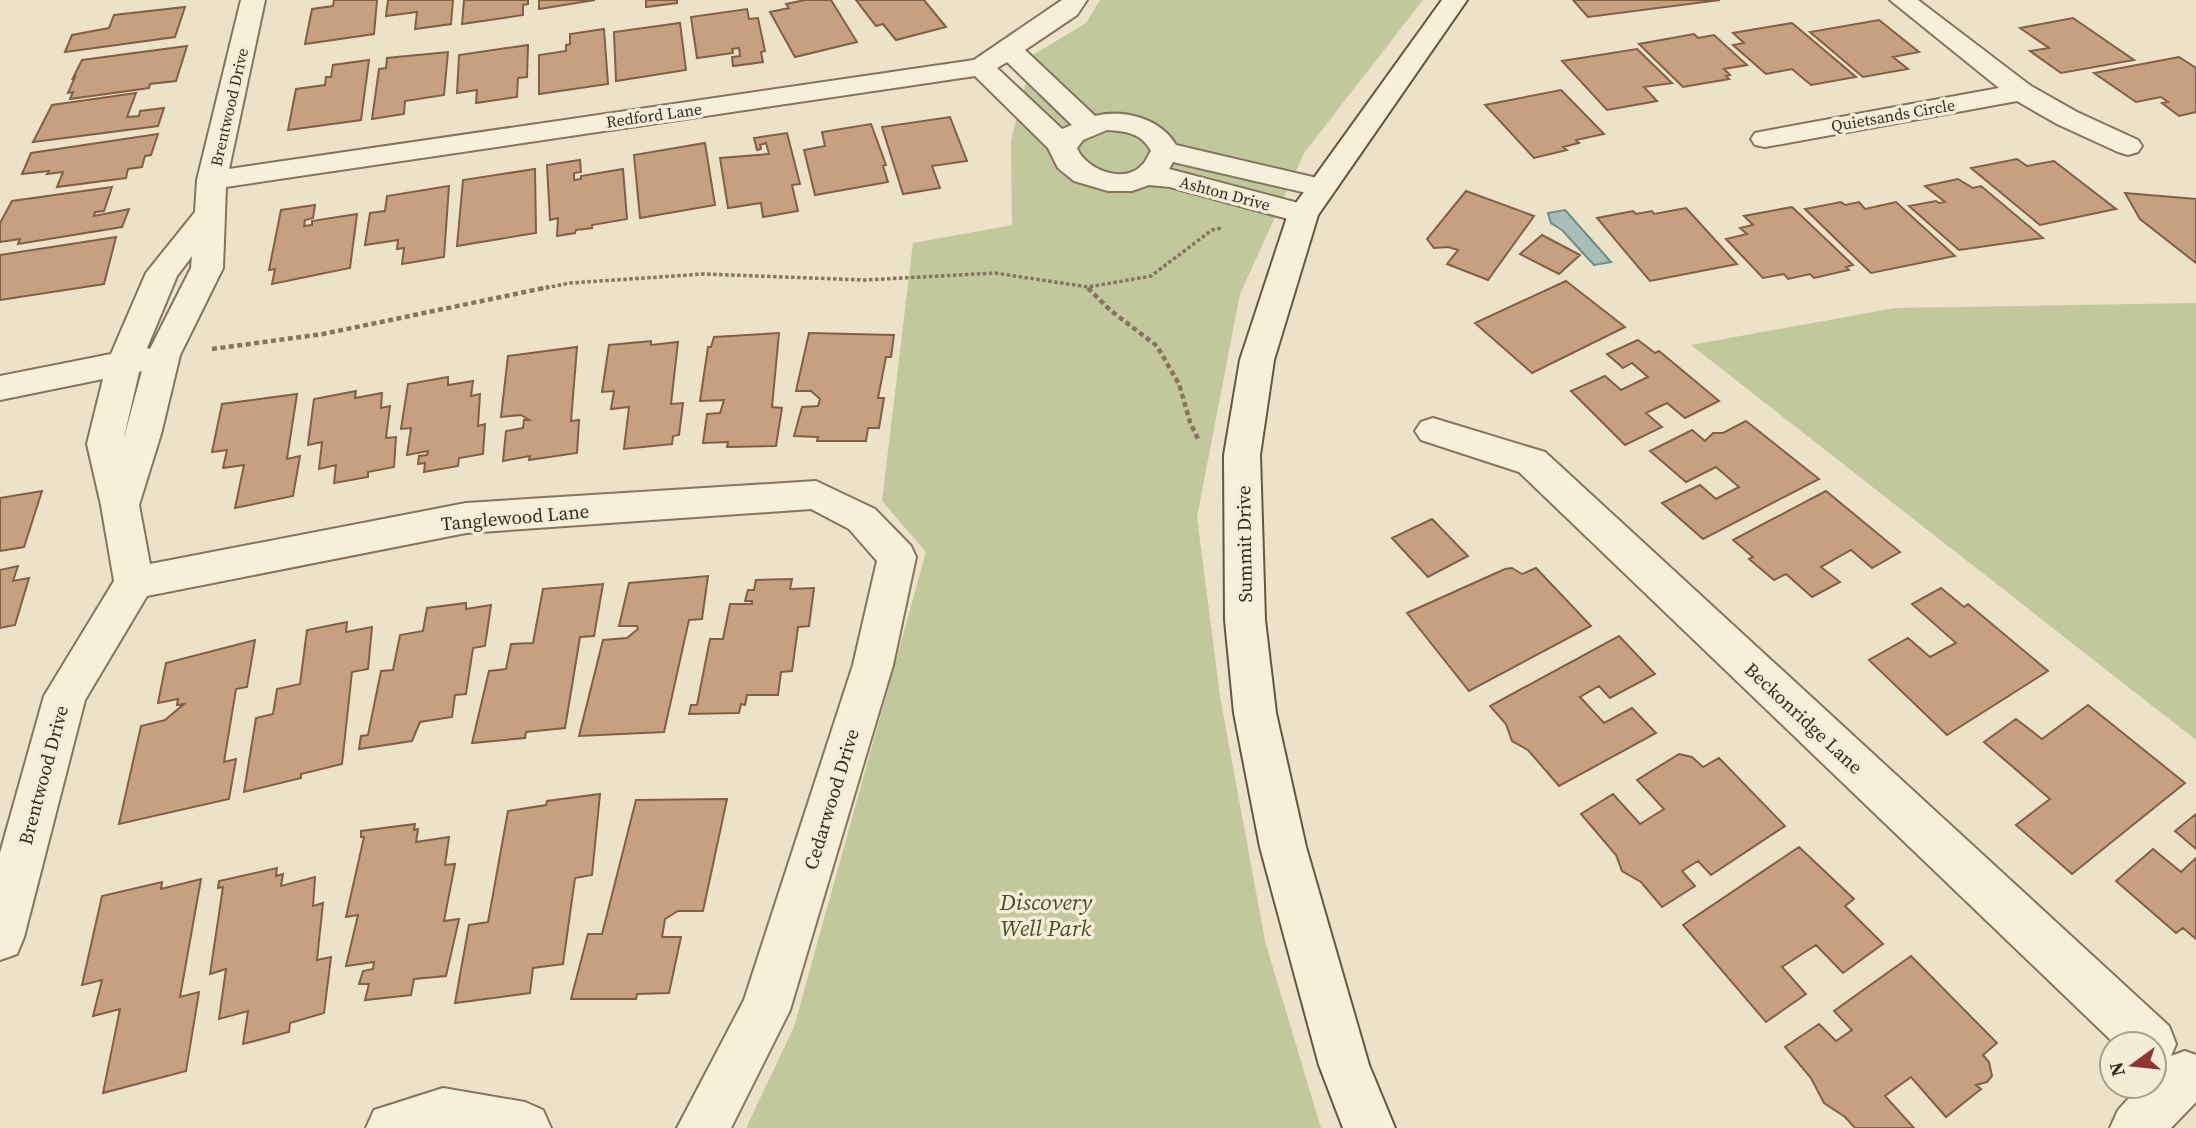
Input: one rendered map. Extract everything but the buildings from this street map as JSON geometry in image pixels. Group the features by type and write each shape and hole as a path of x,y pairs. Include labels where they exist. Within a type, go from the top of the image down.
{"street":[{"name":"Brentwood Drive","path":"120,505 143,434 163,355 207,268 212,180 253,0"},
{"name":"Redford Lane","path":"212,180 981,66 1068,10 1075,0"},
{"name":"Summit Drive","path":"1369,1128 1344,1065 1283,847 1255,713 1245,620 1242,455 1258,360 1311,201 1455,0"},
{"path":"1902,0 2021,92 2067,118 2129,146"},
{"path":"1008,48 1088,125 1068,138 1063,146"},
{"name":"Ashton Drive","path":"981,66 1063,146 1064,158 1073,169 1087,178 1107,182 1128,181 1146,176 1157,169 1165,150 1161,140 1138,125 1122,122 1088,125"},
{"name":"Quietsands Circle","path":"1765,139 2021,92"},
{"name":"Ashton Drive","path":"1165,150 1311,201"},
{"name":"Ashton Drive","path":"1146,176 1311,201"},
{"name":"Brentwood Drive","path":"0,937 65,696 134,583 120,505 105,444 124,363 162,273 209,215"},
{"path":"0,388 163,355"},
{"name":"Beckonridge Lane","path":"1433,431 1532,462 2172,1063"},
{"name":"Tanglewood Lane","path":"134,583 466,518 816,495"},
{"name":"Cedarwood Drive","path":"703,1128 765,1010 873,665 897,557 862,519 816,495"},
{"path":"2136,1128 2172,1063"},
{"path":"392,1128 443,1114 526,1128"}],"path":[{"path":"163,355 323,334 570,283 704,274 865,280 995,273 1087,288 1151,276 1212,230 1224,228"},
{"path":"1087,288 1110,310 1157,346 1179,384 1190,422 1200,443"}],"green space":[{"name":"Discovery Well Park","path":"1100,0 1423,0 1304,153 1240,294 1197,517 1220,696 1265,941 1321,1128 746,1128 794,1027 926,552 882,501 913,243 1012,225 1011,140 1033,55 1086,23"},
{"path":"2196,303 2196,740 1691,345 1895,308"}],"water":[{"path":"1565,210 1611,262 1594,265 1562,230 1551,223 1548,213"}]}
